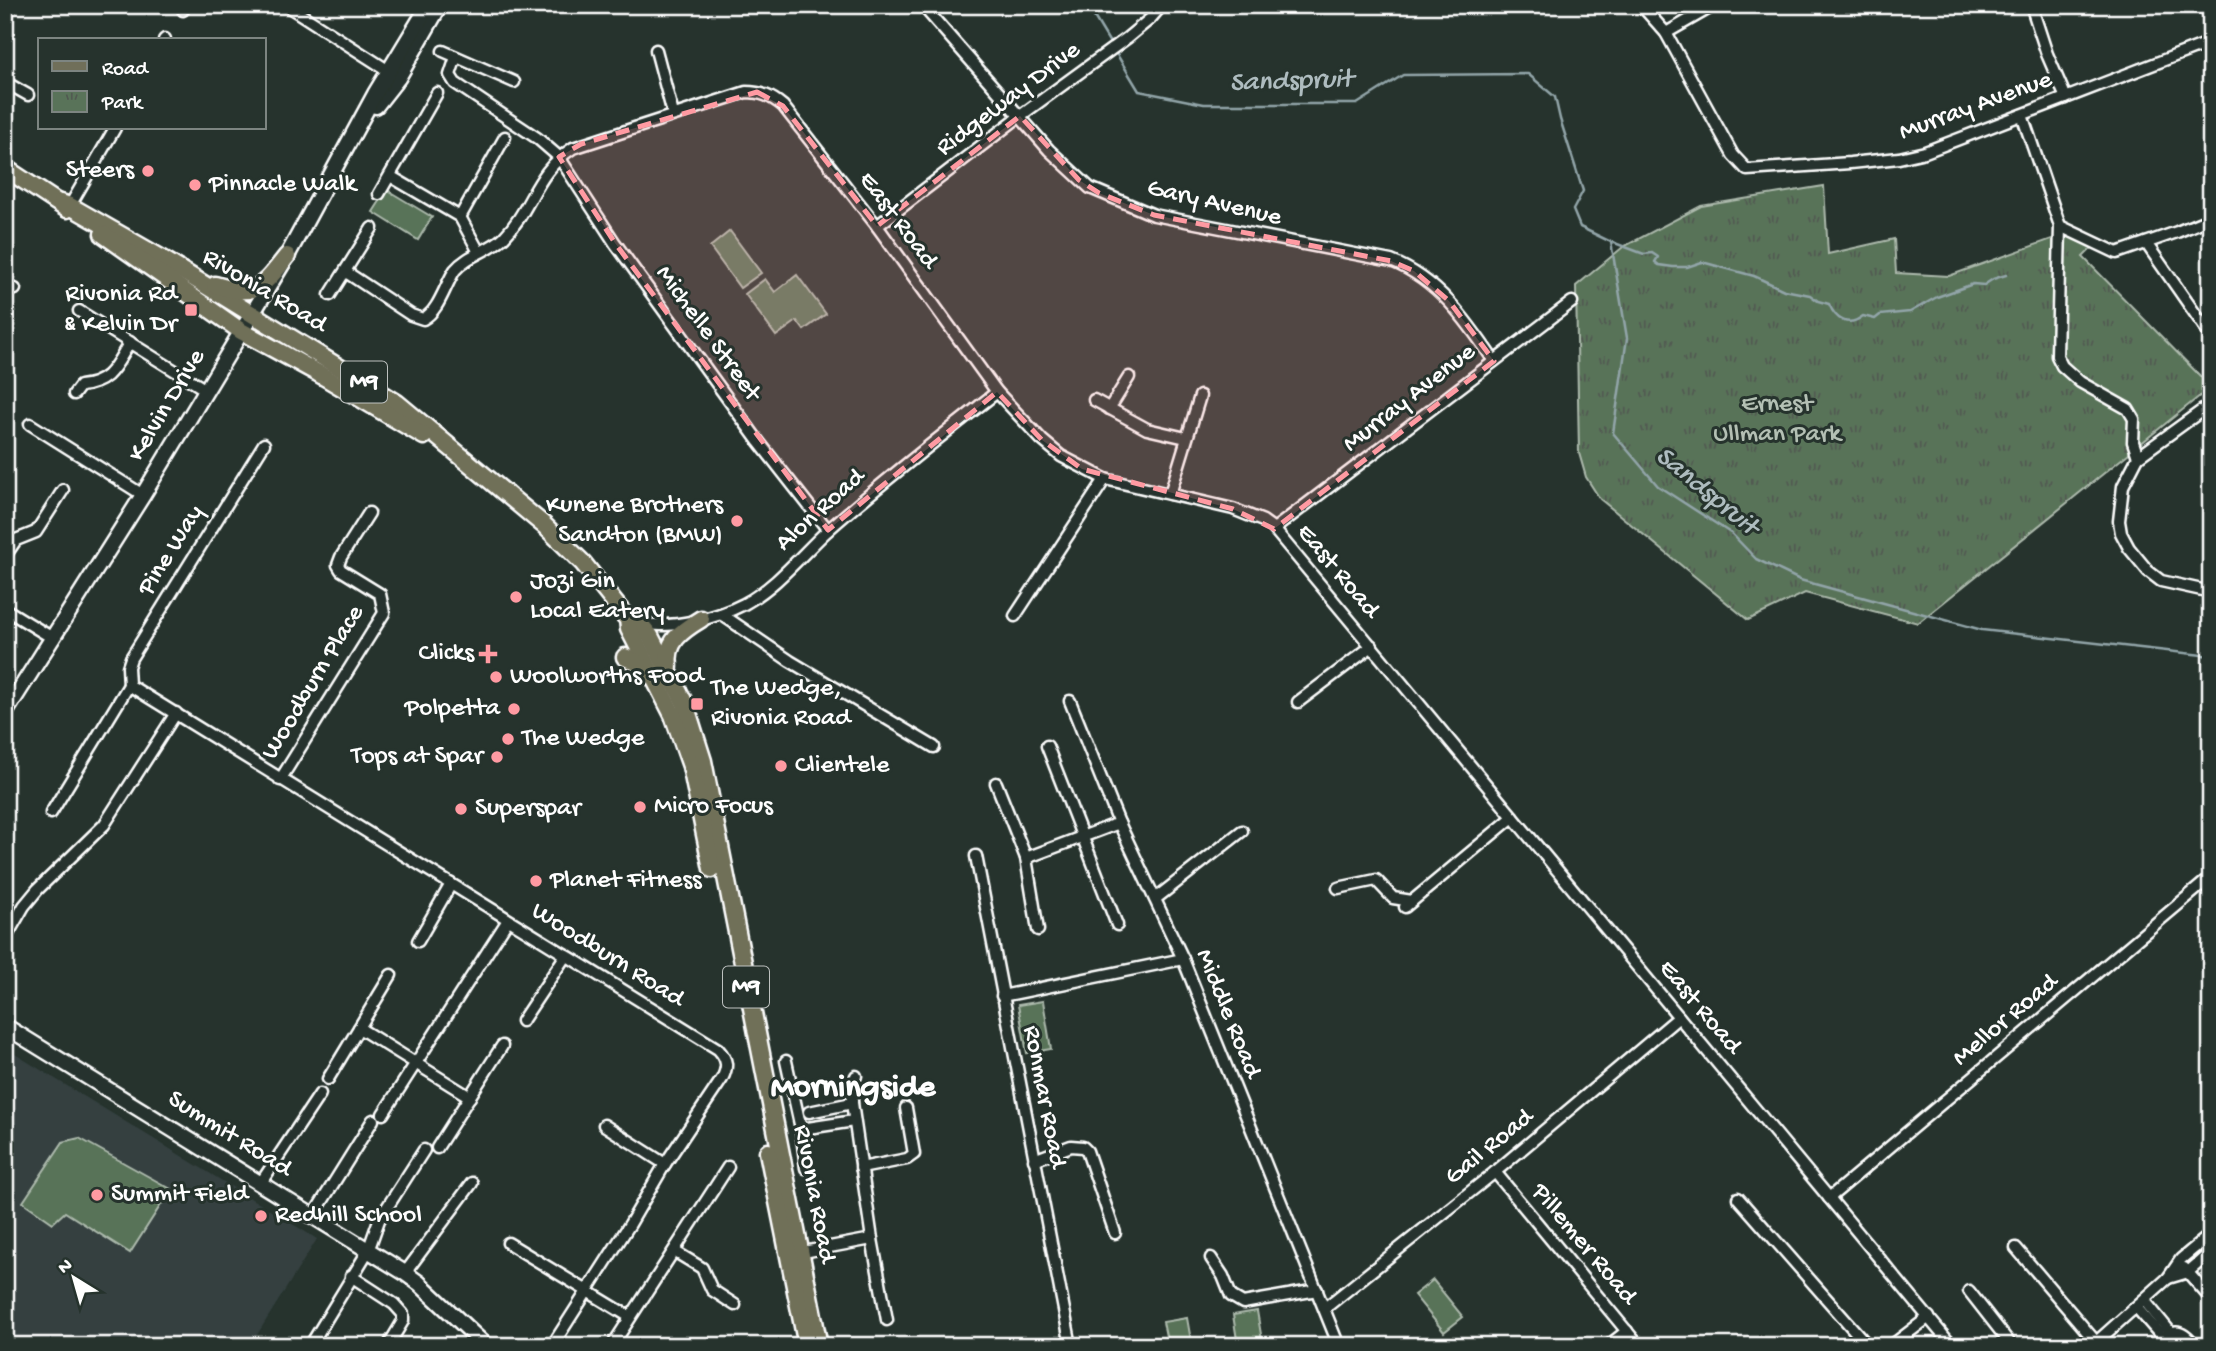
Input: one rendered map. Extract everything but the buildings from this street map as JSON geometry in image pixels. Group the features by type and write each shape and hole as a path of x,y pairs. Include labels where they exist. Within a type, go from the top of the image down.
{"main road":[{"name":"Kelvin Drive","path":"393,75 429,5"},
{"name":"Kelvin Drive","path":"5,713 143,495 287,256 363,119 440,5"},
{"name":"Rivonia Road","path":"5,168 66,206 241,331 318,373 467,462"},
{"name":"Rivonia Road","path":"66,206 116,231 397,403 517,502 573,554 632,623 648,635 691,765 793,1254 807,1346"},
{"path":"193,278 228,289 252,290 266,282 287,256"},
{"path":"625,657 664,678 672,641 684,629 701,619"},
{"name":"Summit Road","path":"5,1026 405,1273 419,1283 482,1344"},
{"name":"Rivonia Road","path":"793,1254 819,1346"}],"street":[{"path":"5,9 13,5"},
{"path":"286,5 393,75"},
{"name":"Gary Avenue","path":"922,5 1049,150 1090,188 1154,215 1391,261 1415,271 1449,301 1494,360"},
{"name":"Ridgeway Drive","path":"877,226 1127,38 1162,5"},
{"path":"1641,5 1666,33 1715,5"},
{"path":"2031,5 2047,54 2066,97"},
{"name":"Murray Avenue","path":"1666,33 1733,155 1747,170 1899,158 1947,145 2211,42"},
{"path":"656,50 673,114"},
{"path":"443,51 514,82"},
{"name":"Michelle Street","path":"456,57 450,75 455,83 537,138 559,157 615,243 759,442 828,530"},
{"path":"5,82 28,95"},
{"name":"East Road","path":"559,157 582,144 746,92 757,92 775,99 877,226 997,392 1042,440 1061,456 1105,479 1233,509 1263,521 1274,529 1952,1346"},
{"path":"379,194 437,93"},
{"path":"2022,115 2060,226 2057,356 2062,366 2080,382 2131,413 2135,424 2133,442 2138,457"},
{"path":"66,206 114,130"},
{"path":"460,217 505,137"},
{"path":"346,272 411,315 423,319 433,310 457,268 503,237 545,173 559,157"},
{"path":"390,176 460,217 479,252"},
{"path":"2060,226 2117,253 2211,218"},
{"path":"330,295 372,228"},
{"path":"2146,243 2208,332"},
{"name":"Murray Avenue","path":"1274,529 1572,302"},
{"path":"79,311 206,390"},
{"path":"74,394 80,386 95,385 107,377 130,342"},
{"path":"1109,409 1129,377"},
{"name":"Alon Road","path":"648,635 721,614 759,594 828,530 997,392"},
{"path":"1170,494 1200,396"},
{"path":"1094,400 1147,429 1186,438"},
{"path":"2211,404 2138,457 2123,486 2119,521 2121,533 2129,548 2148,571 2161,581 2211,592"},
{"path":"30,425 143,495"},
{"name":"Pine Way","path":"129,685 128,667 131,658 264,444"},
{"path":"1016,616 1105,479"},
{"path":"5,556 18,538 36,532 63,489"},
{"name":"Woodburn Place","path":"280,780 384,613 380,594 341,570 338,565 369,513"},
{"path":"5,609 54,639"},
{"path":"721,614 781,655 934,747"},
{"path":"1298,702 1372,646"},
{"path":"51,813 129,685"},
{"name":"Woodburn Road","path":"129,685 718,1049 726,1059 727,1068 722,1079 665,1164 552,1346"},
{"name":"Middle Road","path":"1070,701 1119,823 1183,959 1339,1346"},
{"path":"5,939 24,906 38,889 104,825 176,713"},
{"path":"1047,746 1117,925"},
{"path":"996,783 1026,858 1038,930"},
{"path":"1338,888 1376,880 1391,897 1409,904 1513,817"},
{"path":"1026,858 1119,823"},
{"path":"1155,899 1242,831"},
{"name":"Ronmar Road","path":"976,856 1071,1346"},
{"name":"Mellor Road","path":"1829,1198 2211,877"},
{"path":"418,941 451,884"},
{"path":"383,1114 508,920"},
{"path":"522,1021 566,955"},
{"path":"1002,996 1183,959"},
{"path":"328,1079 391,975"},
{"name":"Gail Road","path":"1325,1308 1495,1172 1679,1017"},
{"path":"359,1028 470,1097"},
{"path":"437,1148 502,1046"},
{"path":"786,1061 801,1129 806,1168"},
{"path":"856,1076 852,1086 854,1121 887,1320"},
{"path":"260,1184 320,1094"},
{"path":"809,1112 852,1103"},
{"path":"861,1168 907,1159 914,1154 906,1108"},
{"path":"313,1216 373,1120"},
{"path":"801,1129 854,1121"},
{"path":"604,1125 665,1164"},
{"path":"1034,1160 1071,1146 1083,1147 1087,1151 1115,1233"},
{"path":"310,1346 368,1251 379,1220 424,1150"},
{"path":"612,1346 728,1167"},
{"name":"Pillemer Road","path":"1495,1172 1639,1346"},
{"path":"405,1273 472,1183"},
{"path":"1738,1198 1868,1346"},
{"path":"2016,1248 2094,1344 2168,1278 2179,1263 2211,1234"},
{"path":"793,1254 872,1239"},
{"path":"508,1243 630,1317"},
{"path":"674,1251 702,1268 707,1275 709,1288 736,1305"},
{"path":"2168,1278 2188,1272 2211,1252"},
{"path":"1211,1258 1223,1276 1231,1296 1243,1303 1317,1290"},
{"path":"2179,1263 2211,1299"},
{"path":"351,1276 394,1304 403,1314 403,1321 388,1346"},
{"path":"1969,1291 2012,1346"},
{"path":"2140,1303 2164,1339 2177,1331 2195,1346"},
{"path":"1891,1346 1929,1317"},
{"path":"1608,1346 1627,1331"}],"highlighted area":[{"path":"757,92 783,106 877,226 1020,116 1079,180 1099,193 1154,215 1391,261 1414,271 1449,301 1494,361 1274,529 1233,509 1082,469 1042,440 997,392 828,530 615,243 559,157 581,144"}],"shaded area":[{"path":"5,1048 317,1239 250,1346 5,1346 5,1191 12,1180 5,1175"}],"green space":[{"name":"Ernest Ullman Park","path":"1824,186 1828,254 1894,239 1896,273 1949,276 2074,231 2097,243 2083,257 2211,387 1918,623 1805,593 1748,620 1600,499 1586,477 1579,453 1576,286 1623,247 1701,206"},
{"path":"387,190 432,217 418,240 373,212"},
{"path":"730,231 761,273 740,288 710,247"},
{"path":"797,275 826,314 804,330 797,321 776,336 745,294 765,279 775,292"},
{"path":"1043,1001 1051,1049 1027,1053 1018,1005"},
{"name":"Summit Field","path":"79,1138 171,1189 130,1253 65,1212 53,1223 23,1202 63,1142"},
{"path":"1433,1280 1463,1317 1444,1332 1414,1295"},
{"path":"1257,1311 1263,1346 1238,1346 1233,1315"},
{"path":"1187,1318 1192,1346 1168,1346 1163,1322"}],"waterway":[{"name":"Sandspruit","path":"1087,5 1139,91 1204,104 1357,104 1403,75 1528,74 1555,97 1583,191 1573,210 1580,227 1611,242 1627,338 1613,433 1658,486 1732,534 1756,559 1800,580 1982,630 2211,656"},
{"path":"1612,242 1644,254 1652,253 1658,257 1655,262 1659,265 1687,267 1702,262 1754,276 1784,290 1810,295 1829,304 1835,314 1847,322 1863,316 1875,319 1880,315 1910,312 1937,297 1973,284 1984,285 2006,275"}],"place":[{"name":"Steers","path":"148,171"},
{"name":"Pinnacle Walk","path":"195,185"},
{"name":"Rivonia Rd & Kelvin Dr","path":"191,310"},
{"name":"Kunene Brothers Sandton (BMW)","path":"737,521"},
{"name":"Jozi Gin Local Eatery","path":"516,597"},
{"name":"Clicks","path":"488,654"},
{"name":"Woolworths Food","path":"496,677"},
{"name":"The Wedge, Rivonia Road","path":"697,704"},
{"name":"Polpetta","path":"514,709"},
{"name":"The Wedge","path":"508,739"},
{"name":"Tops at Spar","path":"497,757"},
{"name":"Clientele","path":"781,766"},
{"name":"Micro Focus","path":"640,807"},
{"name":"Superspar","path":"461,809"},
{"name":"Planet Fitness","path":"536,881"},
{"name":"Summit Field","path":"97,1195"},
{"name":"Redhill School","path":"261,1216"}],"district":[{"name":"Morningside","path":"853,1089"}]}
